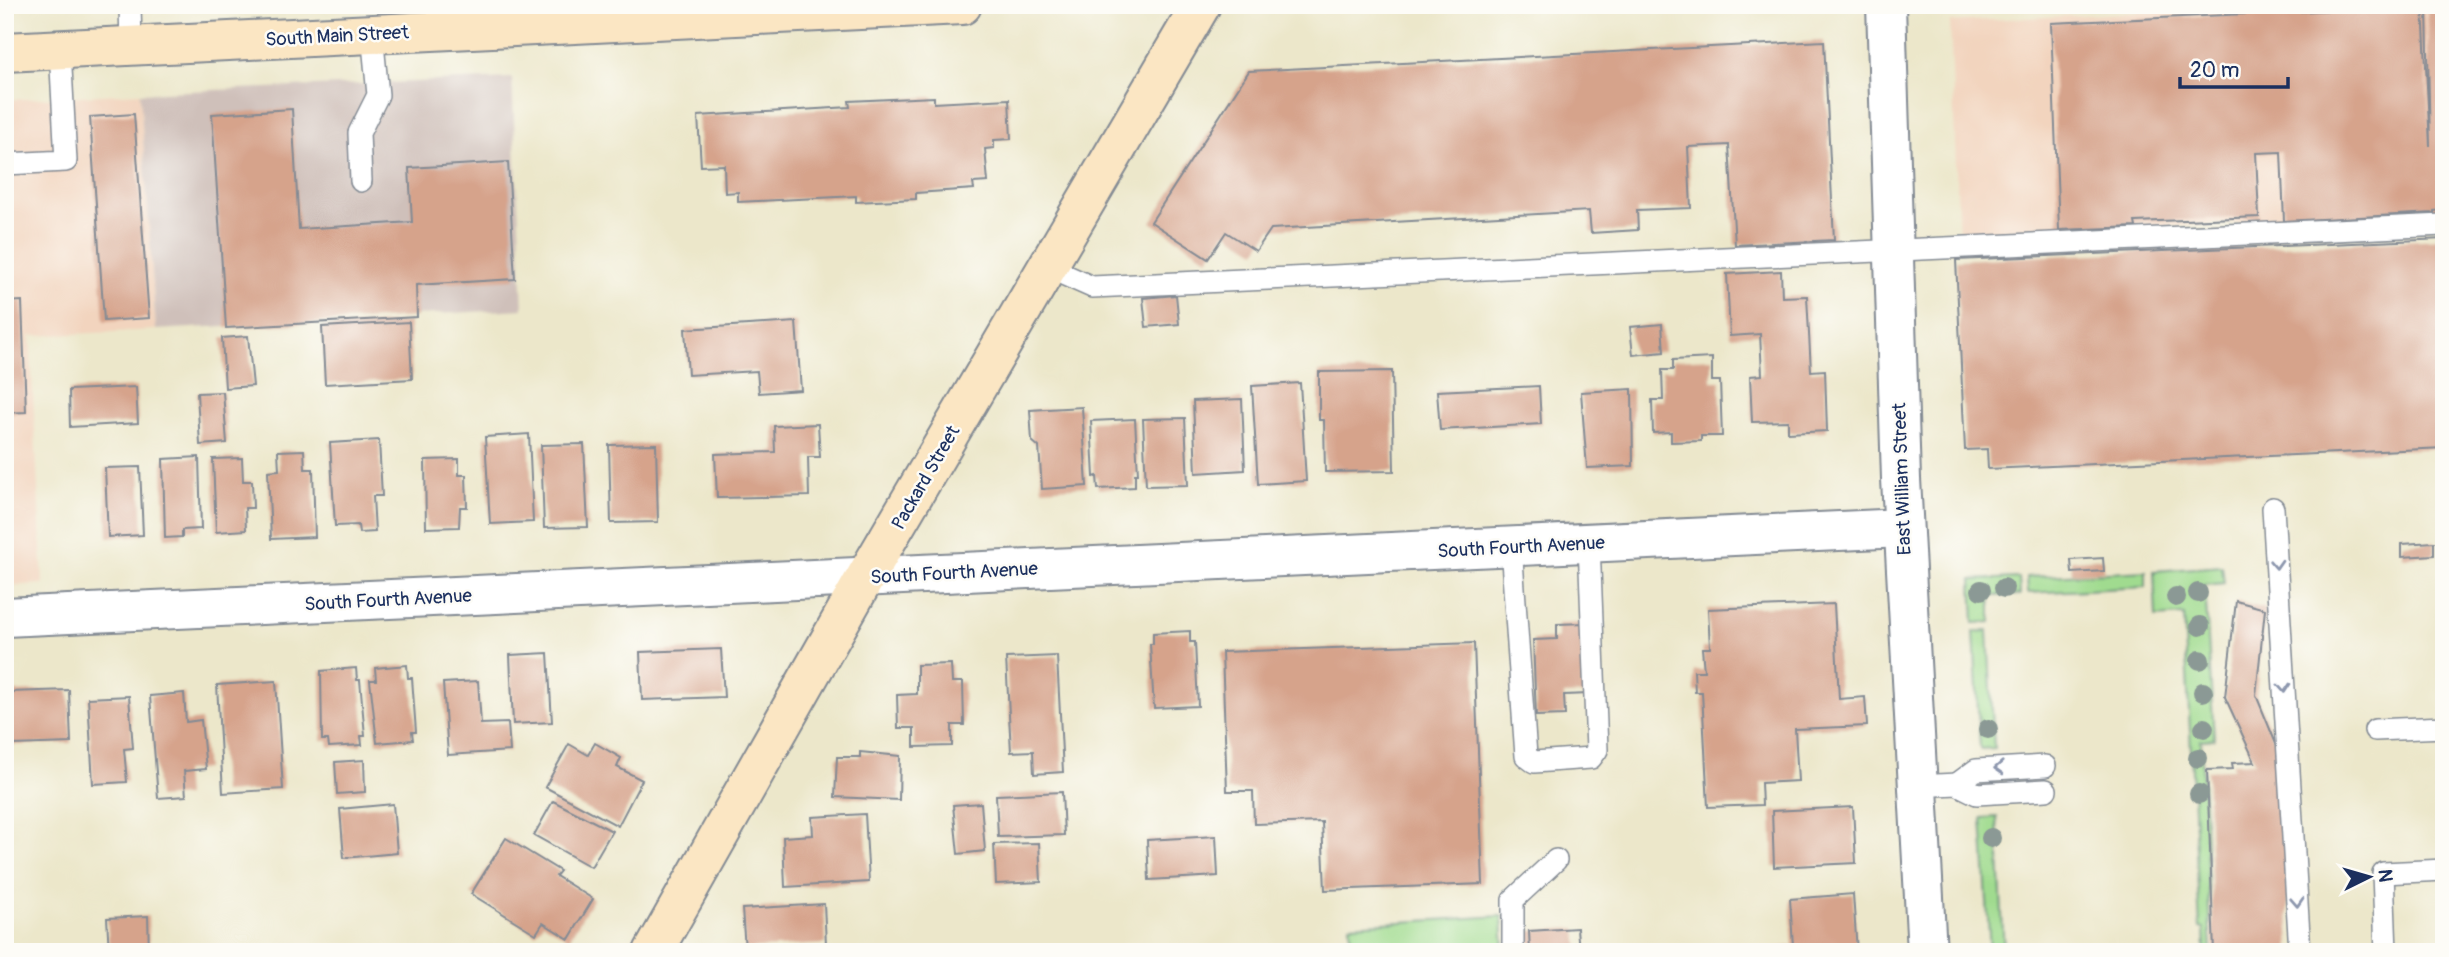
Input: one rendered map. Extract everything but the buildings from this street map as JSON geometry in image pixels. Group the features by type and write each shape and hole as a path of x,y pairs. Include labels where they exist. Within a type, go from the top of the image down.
{"main road":[{"name":"South Main Street","path":"5,52 373,33 686,12 962,5"},
{"name":"Packard Street","path":"653,952 866,576 1201,5"}],"street":[{"name":"East William Street","path":"1886,5 1903,528 1927,952"},
{"name":"South Fourth Avenue","path":"5,617 1903,528"}],"lane":[{"path":"130,5 131,46"},
{"path":"361,181 359,133 379,95 373,33"},
{"path":"5,164 66,161 60,49"},
{"path":"1047,267 1092,286 2444,225"},
{"path":"2273,509 2300,952"},
{"path":"1511,546 1526,756 1534,762 1591,758 1597,750 1589,542"},
{"path":"2375,730 2444,727"},
{"path":"1957,784 1976,770 2045,766"},
{"path":"1917,786 1957,784 1977,794 2046,790"},
{"path":"1513,952 1513,900 1556,860"},
{"path":"2386,952 2383,873 2444,870"}],"shaded area":[{"path":"2289,5 2444,5 2444,213 1959,237 1950,22"},
{"path":"512,78 523,309 156,330 140,93"},
{"path":"140,93 156,330 30,336 43,584 5,586 5,100"}],"green space":[{"path":"2222,566 2224,583 2205,585 2214,739 2201,740 2211,952 2205,952 2204,929 2200,928 2184,615 2156,617 2154,571"},
{"path":"2146,571 2146,587 2028,593 2027,577"},
{"path":"2019,578 2020,595 1991,596 1991,622 1974,623 1972,580"},
{"path":"1988,631 1994,748 1980,749 1974,632"},
{"path":"1997,817 2004,952 1990,952 1982,818"},
{"path":"1502,916 1504,952 1352,952 1350,925"}]}
